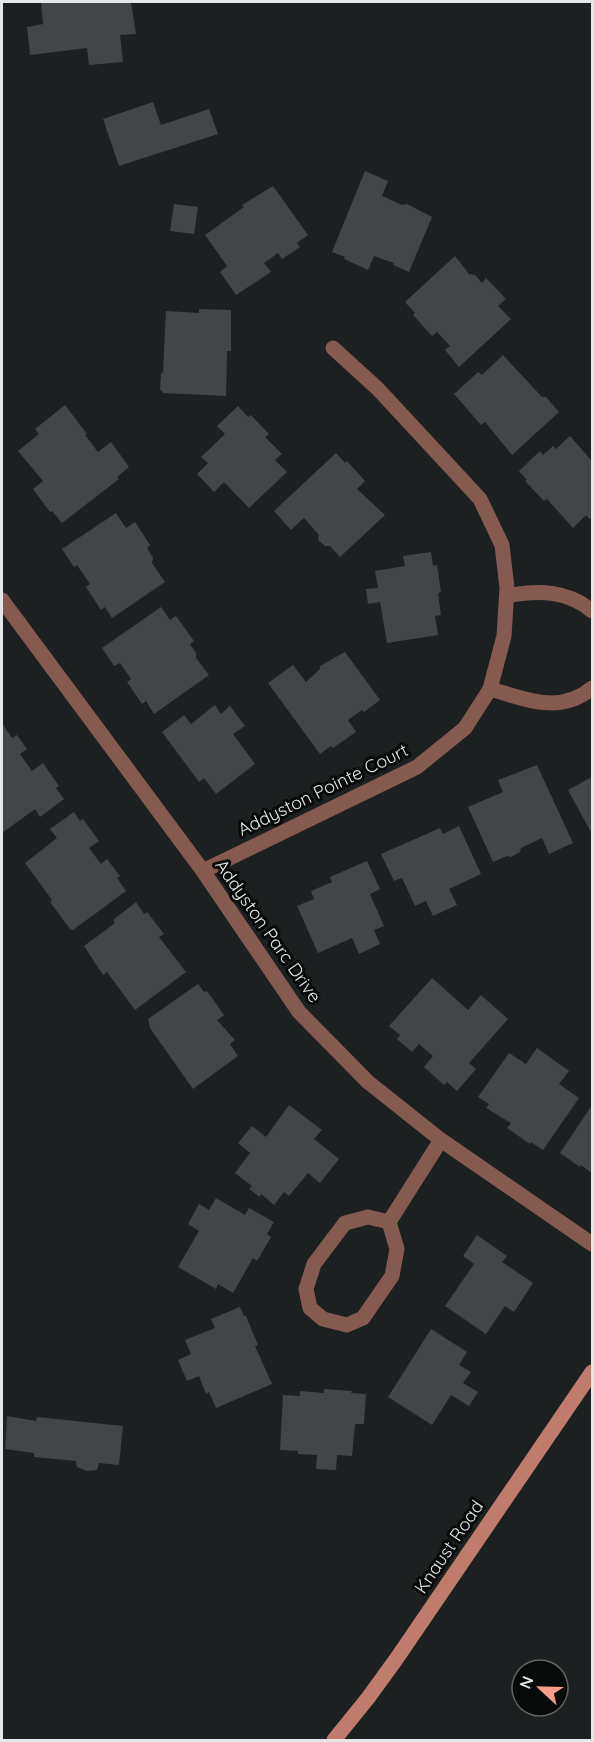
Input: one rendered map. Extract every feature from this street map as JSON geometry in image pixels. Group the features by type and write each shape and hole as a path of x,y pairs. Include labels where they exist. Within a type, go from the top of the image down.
{"main road":[{"name":"Knaust Road","path":"334,1740 397,1658 592,1372"}],"street":[{"name":"Addyston Pointe Court","path":"203,871 417,767 465,728 490,689 504,636 507,596 502,545 480,499 378,389 333,348"},
{"path":"507,596 533,591 555,593 583,603 592,611"},
{"name":"Addyston Parc Drive","path":"2,600 203,871 299,1012 368,1082 441,1140 592,1244"},
{"path":"490,689 558,705 582,696 592,688"},
{"path":"389,1222 368,1217 345,1223 314,1264 306,1289 310,1308 323,1319 347,1325 363,1318 392,1276 397,1249 389,1222 441,1140"}],"building":[{"path":"41,2 131,2 136,34 120,35 123,62 89,65 87,48 30,55 27,27 43,24"},
{"path":"153,102 161,125 209,109 218,134 119,166 103,119"},
{"path":"365,171 388,181 382,196 402,205 407,204 432,217 409,272 393,265 394,263 374,256 368,270 332,252"},
{"path":"273,186 308,235 297,243 300,247 282,259 278,253 264,263 271,272 236,295 220,272 227,266 205,235 244,207 242,205"},
{"path":"174,204 198,207 194,234 170,231"},
{"path":"455,256 469,274 475,275 482,283 486,278 506,299 498,306 511,319 459,367 445,350 450,346 437,332 432,336 413,315 415,313 405,302"},
{"path":"199,309 231,310 231,351 227,351 226,396 163,393 160,389 166,311 199,313"},
{"path":"503,355 559,412 512,455 485,422 481,425 454,394 478,372 482,375"},
{"path":"65,405 98,452 111,442 129,467 117,477 119,479 62,523 52,511 50,512 33,489 43,481 18,451 39,434 35,429"},
{"path":"238,406 248,417 251,415 269,434 265,437 282,454 275,460 287,472 249,508 224,482 214,492 197,474 208,463 201,457 225,434 217,426"},
{"path":"570,436 592,461 592,517 590,519 586,515 573,528 547,499 544,501 525,481 527,480 519,471 540,451 543,455 553,446 556,449"},
{"path":"336,453 345,463 347,461 365,481 357,489 385,515 340,557 330,546 325,546 318,540 319,535 304,518 291,530 274,511"},
{"path":"116,513 126,528 135,522 150,545 147,548 153,558 152,563 165,582 112,618 105,607 101,610 86,587 90,584 77,565 74,567 62,549"},
{"path":"431,552 433,566 437,565 441,592 438,593 441,615 435,616 438,635 387,643 380,602 368,604 366,589 378,588 375,571 405,566 403,556"},
{"path":"161,607 170,620 176,616 194,641 190,644 196,653 196,658 209,675 154,714 146,701 142,704 127,682 131,679 120,663 114,666 102,648"},
{"path":"345,652 380,700 348,720 356,732 320,754 268,683 293,665 306,682 320,669 320,666"},
{"path":"215,705 221,714 230,706 245,726 233,734 255,764 216,794 204,778 199,782 162,732 184,715 191,724"},
{"path":"3,725 12,738 17,735 27,749 20,754 32,771 43,763 59,786 56,788 64,799 40,817 35,809 2,833 2,727"},
{"path":"537,765 573,843 549,854 542,838 521,848 520,852 511,857 507,856 493,862 468,807 503,792 498,780"},
{"path":"592,777 592,834 568,790"},
{"path":"74,812 80,821 83,819 99,841 89,848 101,864 107,859 120,876 117,878 126,891 73,930 50,902 52,900 25,863 57,838 50,829"},
{"path":"459,826 481,874 449,889 457,905 433,916 426,901 415,906 402,878 394,881 381,854 440,828 443,834"},
{"path":"367,861 380,889 370,894 384,926 374,930 380,944 359,954 352,938 318,953 297,906 314,899 311,891 332,882 330,877"},
{"path":"136,902 144,914 147,912 164,934 159,937 186,972 135,1010 107,972 103,975 84,946 115,923 113,920"},
{"path":"432,978 468,1010 481,995 508,1019 469,1063 476,1069 457,1091 447,1082 444,1085 424,1067 433,1056 419,1044 412,1052 397,1039 400,1035 389,1026"},
{"path":"198,984 204,992 207,991 224,1015 217,1020 235,1040 230,1044 238,1056 193,1089 150,1028 148,1019"},
{"path":"537,1048 569,1071 559,1084 579,1098 543,1150 507,1128 511,1123 486,1108 489,1104 478,1097 509,1053 526,1064"},
{"path":"289,1105 322,1130 314,1139 339,1159 320,1183 308,1173 289,1196 284,1192 274,1205 261,1194 260,1197 249,1189 252,1186 235,1173 250,1153 238,1143 252,1126 266,1137"},
{"path":"592,1105 592,1173 560,1153"},
{"path":"216,1198 245,1215 249,1208 274,1222 267,1234 271,1237 257,1261 253,1258 233,1293 218,1284 216,1289 178,1267 199,1231 188,1224 199,1204 209,1210"},
{"path":"477,1235 507,1256 502,1262 533,1283 514,1312 505,1306 486,1334 445,1306 474,1264 463,1256"},
{"path":"240,1307 246,1316 258,1345 255,1346 272,1384 216,1408 209,1392 206,1394 199,1376 187,1381 178,1360 191,1354 185,1340 215,1328 211,1319"},
{"path":"431,1329 467,1352 459,1365 471,1372 463,1383 478,1392 469,1406 451,1395 432,1425 388,1397"},
{"path":"324,1389 366,1394 364,1424 355,1424 352,1456 337,1455 336,1470 316,1469 317,1455 280,1450 283,1395 300,1396 300,1391 324,1393"},
{"path":"7,1416 36,1421 37,1417 123,1426 119,1465 99,1463 97,1470 87,1471 77,1467 76,1461 34,1457 34,1453 5,1449"}]}
